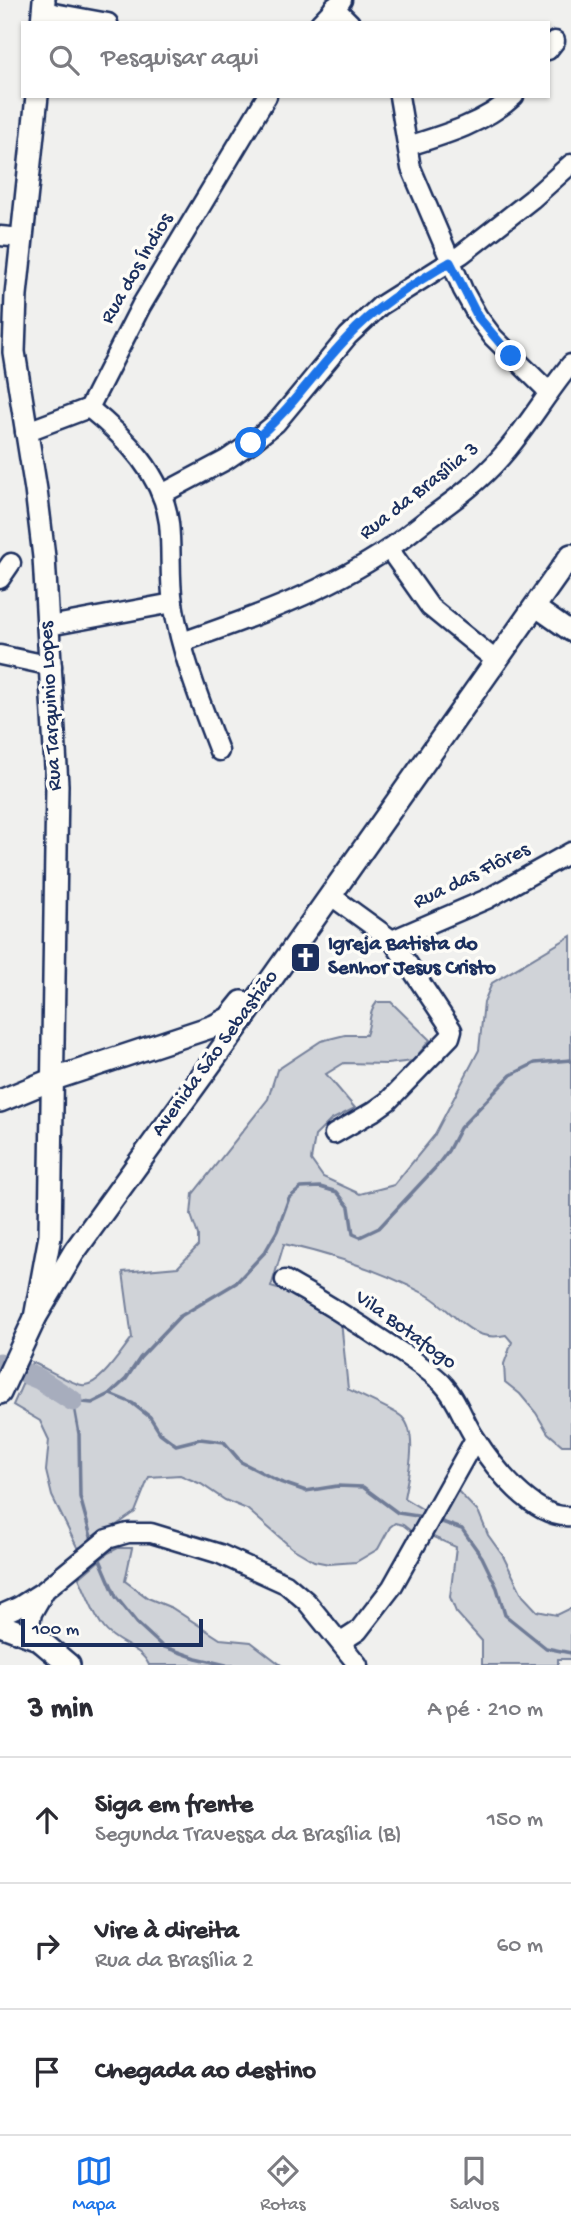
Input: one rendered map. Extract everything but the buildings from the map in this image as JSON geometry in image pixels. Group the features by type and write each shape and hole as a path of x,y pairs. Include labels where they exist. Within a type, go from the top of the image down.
{"main road":[{"name":"Rua Tarquinio Lopes","path":"35,1318 50,1236 57,785 52,666 36,490 14,352 16,295 37,98"},
{"name":"Avenida São Sebastião","path":"182,1037 222,1022 236,1012 571,537"},
{"name":"Avenida São Sebastião","path":"3,1386 35,1318 74,1252 571,555"},
{"path":"0,1101 51,1080 182,1037 196,1040 201,1046 204,1056 203,1073"},
{"path":"50,1236 52,1247 59,1253 65,1255 74,1252"},
{"path":"0,1625 28,1634 54,1650 69,1665"}],"street":[{"path":"322,21 338,3 349,21"},
{"path":"43,11 97,21"},
{"name":"Rua dos Índios","path":"89,408 141,306 258,117 266,98"},
{"path":"399,98 411,168 418,188 473,308 511,356 548,391"},
{"path":"408,146 451,132 495,110 511,98"},
{"path":"162,494 226,460 276,423 348,336 380,306 450,262 533,199 571,164"},
{"path":"0,236 23,238"},
{"name":"Rua da Brasília 3","path":"182,642 280,606 389,549 477,482 527,425 548,391 571,364"},
{"path":"25,432 89,408 112,427 139,456 162,494 169,522 173,603 182,642 219,751"},
{"path":"389,549 430,607 489,655"},
{"path":"0,579 11,563"},
{"path":"49,626 173,603"},
{"path":"534,606 571,632"},
{"path":"0,655 52,666"},
{"name":"Rua das Flôres","path":"392,940 498,894 571,852"},
{"path":"330,895 392,940 450,1026 452,1033 388,1101 334,1134"},
{"name":"Vila Botafogo","path":"285,1280 355,1321 432,1374 451,1394 475,1439 517,1490 548,1513 571,1516"},
{"path":"341,1642 358,1631 393,1587 475,1439"},
{"path":"0,1615 45,1590 95,1547 128,1533 151,1533 245,1564 294,1590 358,1665"},
{"path":"28,1634 33,1613 45,1590"}],"shaded area":[{"path":"571,936 571,1445 562,1445 548,1433 520,1394 505,1382 504,1364 512,1342 506,1335 482,1335 472,1330 437,1301 393,1278 321,1253 284,1244 271,1287 298,1295 341,1321 348,1389 399,1415 407,1424 411,1456 404,1498 427,1512 416,1535 403,1525 395,1523 378,1549 356,1562 329,1564 314,1561 292,1548 247,1509 180,1475 149,1477 135,1512 84,1548 77,1547 52,1496 46,1471 49,1440 40,1421 13,1405 32,1362 82,1385 96,1381 103,1375 132,1338 123,1272 178,1267 198,1246 198,1235 191,1215 193,1194 268,1099 277,1070 321,1041 345,1035 366,1035 372,1010 377,1002 391,1002 430,1040 413,1061 387,1064 344,1063 326,1074 355,1108 331,1120 315,1136 311,1160 323,1177 360,1194 394,1185 434,1136 479,1050 484,1002 492,983"},
{"path":"455,1488 479,1513 488,1535 503,1556 523,1596 537,1611 557,1615 571,1608 571,1659 558,1659 558,1665 482,1665 482,1641 456,1612 450,1597 456,1547 431,1536"},
{"path":"118,1548 132,1548 125,1581 148,1598 172,1608 220,1639 251,1642 281,1665 149,1665 140,1653 104,1628 79,1578 108,1553"}],"waterway":[{"path":"93,1544 80,1497 79,1434 73,1401 92,1403 110,1394 179,1317 236,1283 265,1252 277,1231 289,1198 301,1188 320,1187 337,1192 349,1207 353,1234 360,1237 379,1228 436,1167 460,1128 511,1075 535,1063 571,1060"},
{"path":"0,1363 39,1379 73,1401"},
{"path":"110,1394 132,1403 150,1417 160,1433 176,1445 200,1439 224,1442 241,1462 280,1482 306,1491 337,1486 363,1487 398,1513 424,1517"},
{"path":"439,1521 462,1529 482,1557 497,1588 505,1615 546,1648 571,1653"},
{"path":"98,1555 116,1597 137,1623 162,1646 226,1665"}],"place":[{"name":"Igreja Batista do Senhor Jesus Cristo","path":"305,957"}],"route":[{"path":"251,443 276,423 348,336 380,306 450,262 478,317 511,356"}]}
